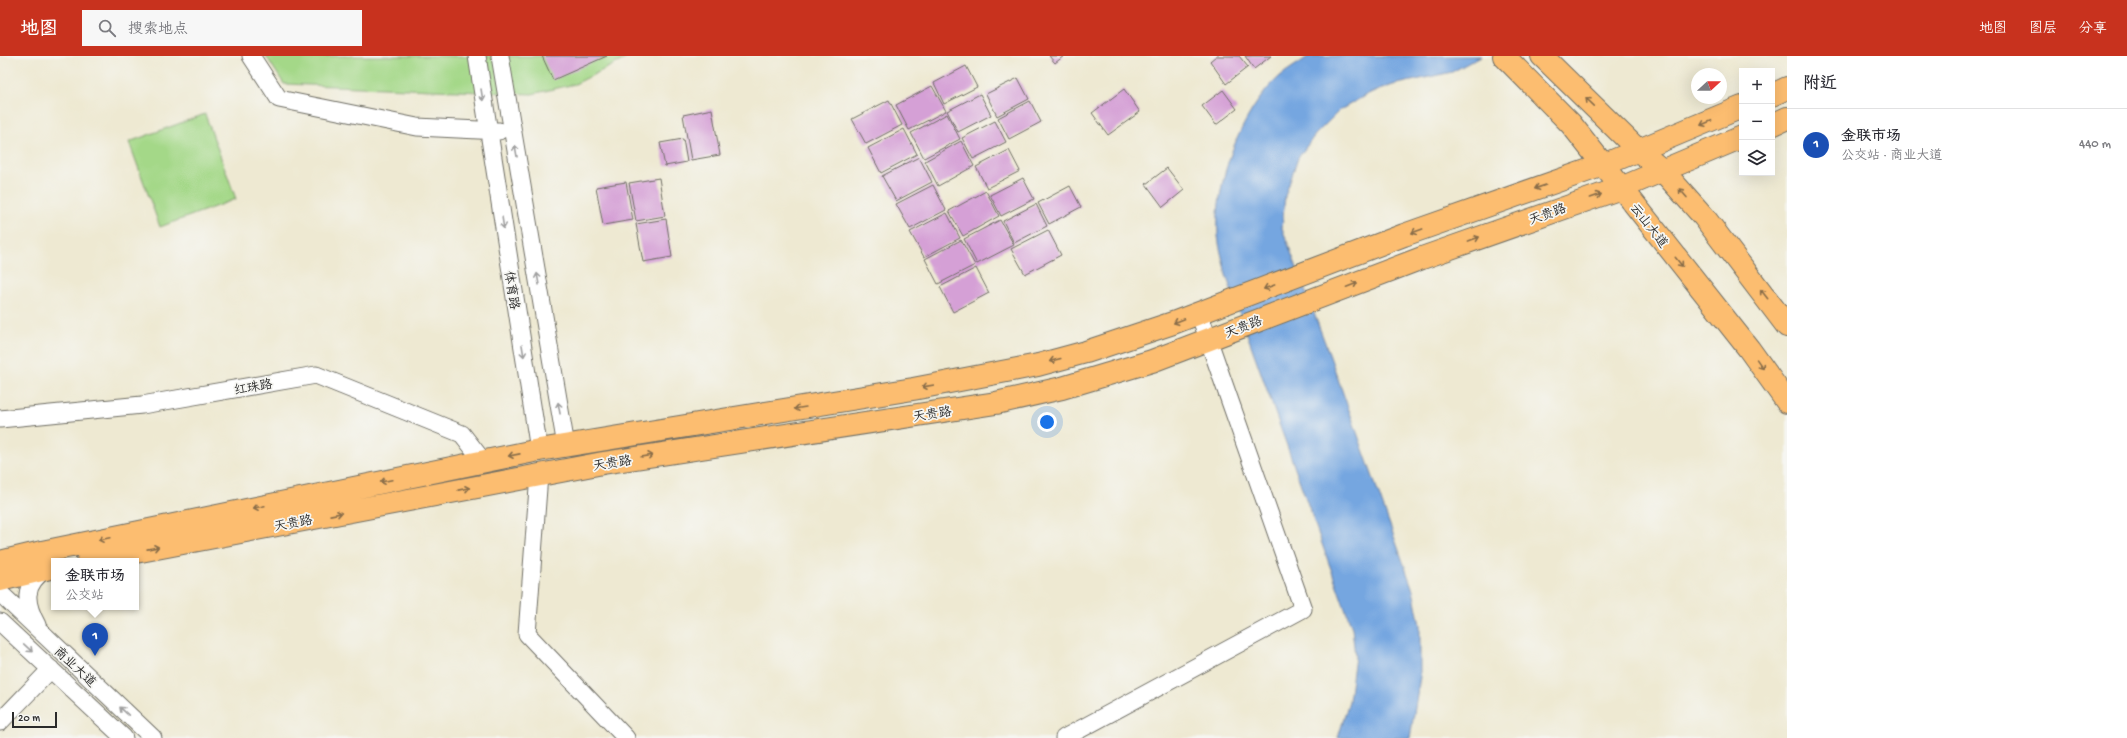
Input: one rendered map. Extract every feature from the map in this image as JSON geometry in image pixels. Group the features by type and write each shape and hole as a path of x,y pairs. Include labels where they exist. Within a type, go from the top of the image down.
{"main road":[{"name":"云山大道","path":"1504,56 1571,124 1749,349 1787,402"},
{"path":"1546,60 1639,151 1663,170 1704,217 1787,326"},
{"path":"1775,94 1787,88"},
{"path":"1639,151 1739,108"},
{"path":"1775,124 1787,118"},
{"name":"天贵路","path":"104,558 603,463 996,403 1096,379 1152,361 1422,258 1621,188 1739,138"},
{"name":"天贵路","path":"0,562 538,450 821,405 984,376 1086,352 1199,313 1306,274 1404,235 1639,151"},
{"path":"0,580 50,568"}],"street":[{"path":"251,56 279,99 417,127 513,132"},
{"name":"体育路","path":"477,56 538,450"},
{"name":"体育路","path":"500,56 566,446"},
{"path":"1064,738 1303,609 1199,313"},
{"name":"红珠路","path":"0,419 142,405 316,375 462,434 483,461"},
{"path":"539,475 527,634 626,738"},
{"path":"42,634 32,615 28,595 29,587 33,579 50,568"},
{"name":"商业大道","path":"0,593 152,738"},
{"name":"商业大道","path":"0,622 124,738"},
{"path":"0,722 51,669"}],"green space":[{"path":"266,56 631,56 575,84 532,94 284,84"},
{"path":"205,114 236,199 160,227 129,142"}],"water":[{"path":"1309,56 1481,56 1452,72 1393,85 1368,94 1340,110 1315,135 1298,158 1285,196 1282,228 1327,348 1413,590 1420,625 1420,677 1410,738 1338,738 1349,701 1355,656 1352,628 1226,275 1218,236 1220,194 1225,172 1232,150 1252,109 1279,77"}],"building":[{"path":"542,56 607,56 553,80"},
{"path":"1049,56 1064,56 1055,63"},
{"path":"1216,56 1239,56 1248,67 1226,84 1210,61"},
{"path":"1245,56 1271,56 1254,69"},
{"path":"966,66 977,87 944,104 934,83"},
{"path":"1018,78 1029,99 997,116 986,94"},
{"path":"932,86 946,111 909,130 896,105"},
{"path":"1124,89 1140,112 1108,135 1092,113"},
{"path":"1223,90 1237,109 1216,125 1202,106"},
{"path":"980,94 991,115 958,132 947,111"},
{"path":"889,100 902,125 866,144 852,119"},
{"path":"1030,101 1041,122 1009,139 998,118"},
{"path":"712,109 720,155 691,160 683,115"},
{"path":"947,114 960,139 924,158 911,133"},
{"path":"995,121 1006,142 973,159 962,138"},
{"path":"904,129 917,154 881,173 868,148"},
{"path":"683,139 687,162 665,166 660,143"},
{"path":"961,141 974,166 938,186 925,161"},
{"path":"1009,150 1020,171 987,188 976,167"},
{"path":"919,157 932,182 896,201 882,176"},
{"path":"1167,168 1184,190 1163,207 1146,184"},
{"path":"659,178 665,216 636,221 629,183"},
{"path":"1023,178 1034,199 1001,216 990,195"},
{"path":"626,182 633,220 603,225 596,187"},
{"path":"933,185 946,210 910,229 896,204"},
{"path":"1070,186 1081,207 1049,224 1038,203"},
{"path":"986,191 999,216 963,236 949,211"},
{"path":"1036,204 1047,226 1014,243 1003,221"},
{"path":"947,213 960,238 924,257 910,232"},
{"path":"666,219 672,257 643,262 636,224"},
{"path":"1000,220 1014,245 977,264 964,239"},
{"path":"1048,230 1061,255 1025,274 1011,249"},
{"path":"961,240 975,265 938,284 925,259"},
{"path":"976,268 989,293 953,312 940,287"}],"place":[{"name":"金联市场","path":"95,656"}]}
